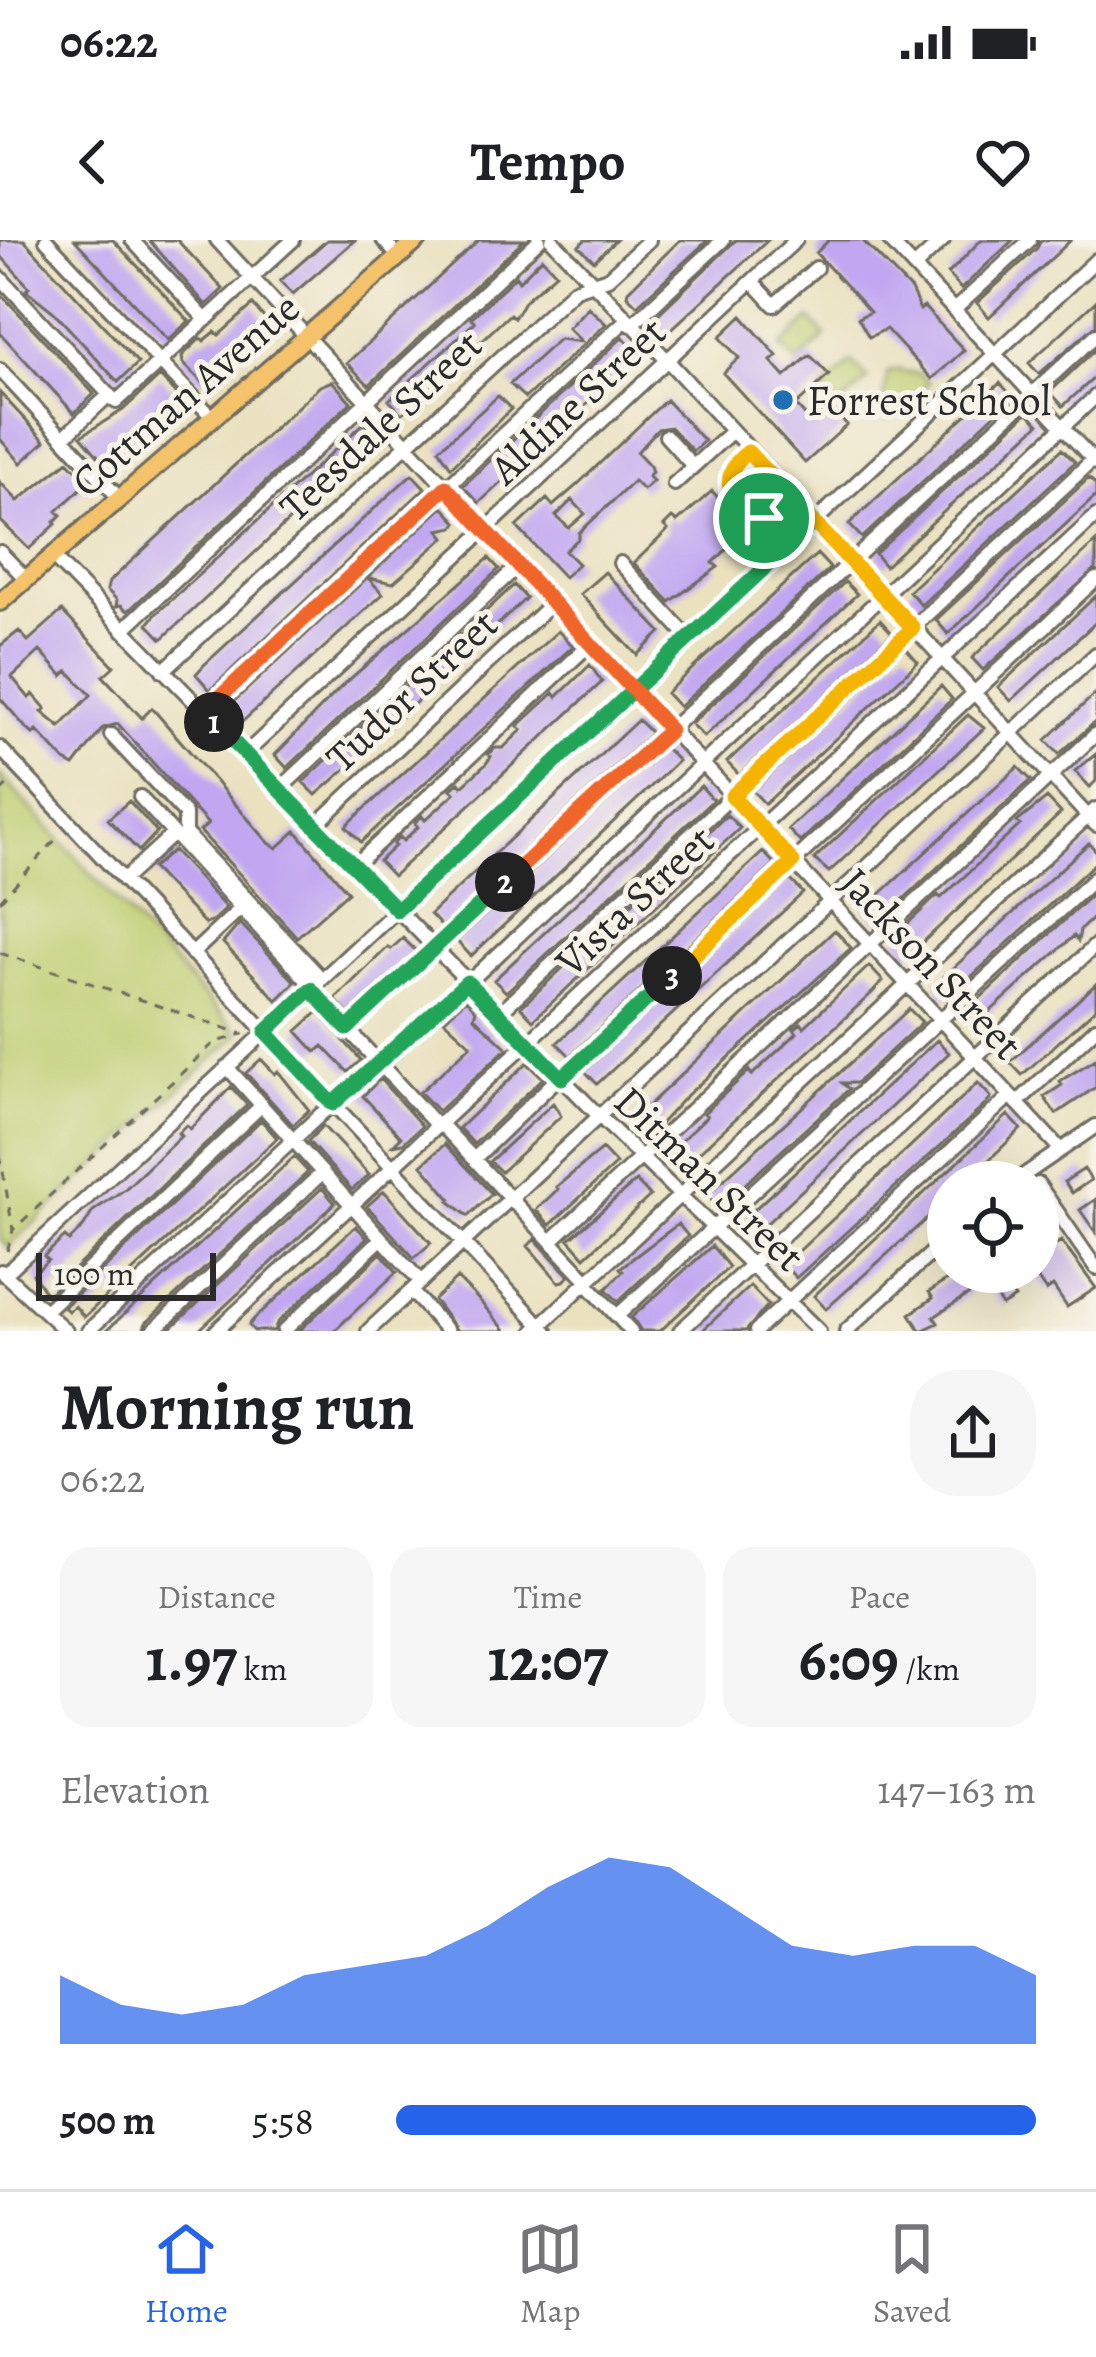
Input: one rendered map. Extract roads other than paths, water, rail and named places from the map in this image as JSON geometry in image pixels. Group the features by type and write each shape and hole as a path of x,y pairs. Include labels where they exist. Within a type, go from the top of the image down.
{"main road":[{"name":"Cottman Avenue","path":"1,600 418,240"}],"street":[{"path":"46,240 213,418"},
{"path":"132,240 206,320"},
{"name":"Jackson Street","path":"217,240 1061,1150"},
{"path":"0,277 116,402 293,240"},
{"path":"383,240 399,257"},
{"path":"123,629 539,240"},
{"name":"Teesdale Street","path":"163,671 575,289 608,278 649,240"},
{"path":"204,712 722,240"},
{"name":"Aldine Street","path":"244,754 796,240"},
{"path":"499,1013 1095,460 889,240"},
{"path":"914,267 943,240"},
{"path":"954,310 1030,240"},
{"path":"0,748 540,1329 907,984 1093,817 1010,734 558,242"},
{"path":"66,1331 2,1272 1096,260"},
{"path":"752,281 774,305 816,268"},
{"path":"347,1029 1096,335"},
{"path":"0,370 119,499"},
{"path":"64,437 109,395"},
{"path":"88,1331 1096,396"},
{"path":"674,484 730,432"},
{"path":"666,436 693,466"},
{"path":"748,452 739,458 728,479 733,502 752,517 764,518 776,516 793,500"},
{"name":"Vista Street","path":"216,1331 1096,516"},
{"path":"0,552 26,580"},
{"name":"Ditman Street","path":"53,557 599,1116 819,1331"},
{"path":"620,563 689,638"},
{"path":"280,789 519,565"},
{"path":"474,1159 1096,579"},
{"name":"Tudor Street","path":"315,826 552,603"},
{"path":"354,866 590,644"},
{"path":"368,1331 1096,654"},
{"path":"551,1240 1096,734"},
{"path":"111,735 185,814 185,833 316,985 347,1029 551,1240 631,1331"},
{"path":"140,797 316,985"},
{"path":"123,880 173,834"},
{"path":"617,1316 1096,877"},
{"path":"192,954 241,908"},
{"path":"680,1331 1096,945"},
{"path":"756,1331 1096,1028"},
{"path":"227,1067 381,1239 447,1331"},
{"path":"45,1311 262,1106"},
{"path":"1051,1161 1096,1126"},
{"path":"153,1331 322,1173"},
{"path":"1059,1214 1096,1268"},
{"path":"284,1331 381,1239"},
{"path":"846,1331 927,1257"}],"place":[{"name":"Forrest School","path":"783,400"}]}
